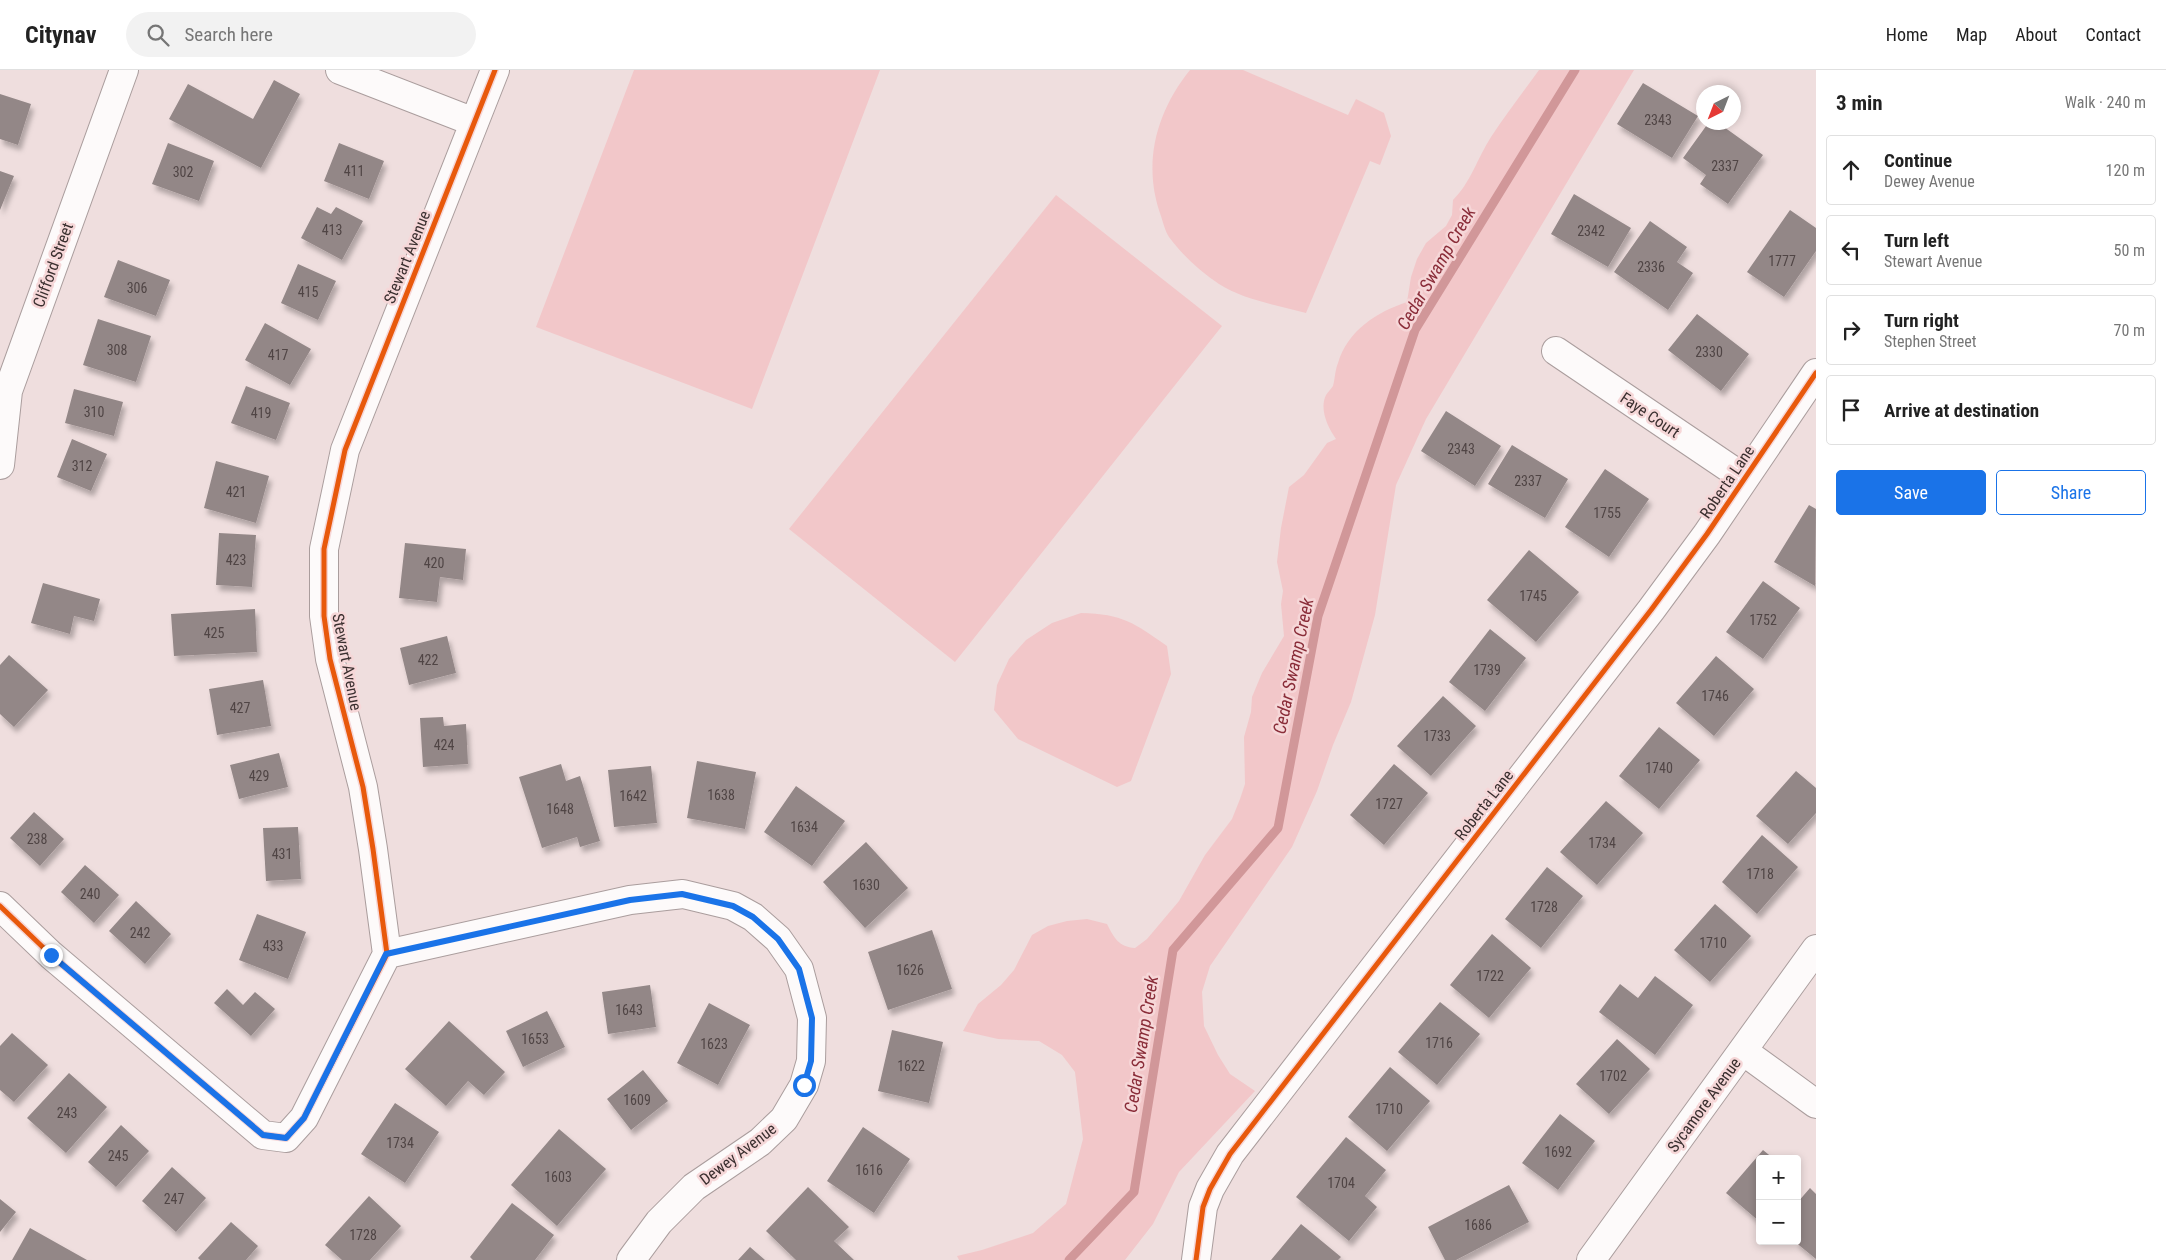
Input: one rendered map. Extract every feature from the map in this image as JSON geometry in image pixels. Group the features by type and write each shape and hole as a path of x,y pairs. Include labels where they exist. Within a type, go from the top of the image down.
{"street":[{"name":"Clifford Street","path":"0,465 4,389 124,70"},
{"path":"340,70 474,122"},
{"name":"Stewart Avenue","path":"386,954 363,787 330,659 324,616 324,549 345,450 494,70"},
{"name":"Faye Court","path":"1556,351 1744,478"},
{"name":"Roberta Lane","path":"1196,1260 1203,1207 1210,1189 1230,1154 1651,610 1707,534 1816,373"},
{"name":"Dewey Avenue","path":"386,954 630,900 682,894 733,906 753,917 778,939 799,969 812,1018 811,1061 804,1085 784,1119 760,1142 694,1186 659,1222 631,1260"},
{"path":"0,906 51,955 263,1135 286,1138 304,1118 386,954"},
{"name":"Sycamore Avenue","path":"1591,1260 1816,949"},
{"path":"1744,1051 1816,1104"}],"shaded area":[{"path":"634,70 880,70 752,409 536,327"},
{"path":"1190,70 1243,70 1348,115 1356,99 1384,113 1391,136 1380,165 1370,161 1306,313 1272,305 1229,290 1186,257 1166,232 1155,197 1153,158 1156,139 1168,103"},
{"path":"1539,70 1634,70 1426,419 1396,485 1375,615 1351,702 1317,791 1292,847 1210,966 1202,992 1204,1026 1218,1055 1230,1074 1255,1091 1179,1172 1153,1224 1125,1260 959,1260 957,1256 1033,1233 1066,1204 1083,1139 1075,1072 1062,1055 1039,1041 998,1039 963,1031 978,1004 1001,985 1014,970 1032,935 1048,926 1067,921 1087,919 1107,924 1115,937 1125,946 1135,948 1147,939 1179,901 1205,855 1232,819 1245,784 1244,737 1251,712 1252,697 1262,673 1284,636 1281,604 1283,591 1277,562 1289,487 1304,475 1327,443 1336,439 1327,424 1323,406 1326,395 1333,386 1337,366 1343,351 1356,332 1365,324 1385,311 1407,302 1411,277 1417,259 1426,243 1446,226 1452,215 1453,200 1469,178 1491,137"},
{"path":"1056,195 1222,326 955,662 789,529"},
{"path":"1081,613 1108,615 1127,621 1146,631 1167,646 1171,674 1131,781 1117,787 1018,739 994,710 997,685 1009,659 1026,640 1052,623"}],"building":[{"path":"274,80 300,94 261,168 169,119 188,84 253,119"},
{"path":"1643,83 1696,115 1696,119 1672,158 1617,124"},
{"path":"0,94 31,104 18,145 0,139"},
{"path":"1703,130 1728,130 1763,155 1728,204 1700,184 1706,175 1683,158"},
{"path":"168,143 214,161 199,201 152,184"},
{"path":"339,143 384,161 369,199 324,181"},
{"path":"0,171 14,176 0,210"},
{"path":"1574,194 1631,228 1608,267 1551,234"},
{"path":"317,207 331,214 336,207 363,221 342,260 301,238"},
{"path":"1790,210 1816,228 1816,251 1784,297 1747,272"},
{"path":"1650,221 1687,247 1677,262 1693,273 1668,310 1614,272"},
{"path":"118,260 170,280 156,316 104,297"},
{"path":"298,264 336,281 318,320 281,303"},
{"path":"1697,314 1749,354 1721,391 1668,350"},
{"path":"98,319 151,336 136,382 83,365"},
{"path":"265,323 311,349 290,385 245,360"},
{"path":"246,386 290,403 276,440 231,423"},
{"path":"74,389 123,402 114,436 65,423"},
{"path":"1446,411 1501,446 1475,486 1421,451"},
{"path":"72,439 107,454 91,491 57,477"},
{"path":"1512,445 1568,479 1545,518 1488,484"},
{"path":"216,461 269,476 256,523 204,508"},
{"path":"1605,469 1649,499 1609,557 1565,527"},
{"path":"1809,505 1816,509 1815,586 1774,562"},
{"path":"219,533 256,535 252,587 216,585"},
{"path":"405,543 466,549 463,580 440,577 437,602 399,598"},
{"path":"1529,550 1579,592 1536,642 1487,600"},
{"path":"1763,581 1800,608 1763,659 1726,632"},
{"path":"43,583 100,599 94,621 74,616 70,634 31,623"},
{"path":"255,609 257,652 174,656 171,614"},
{"path":"1490,629 1526,658 1485,711 1449,682"},
{"path":"447,636 456,673 409,685 400,648"},
{"path":"9,655 48,690 14,727 0,714 0,665"},
{"path":"1716,656 1754,689 1714,736 1676,703"},
{"path":"263,680 271,726 217,735 209,689"},
{"path":"1443,696 1476,726 1431,776 1397,746"},
{"path":"443,717 444,726 466,724 468,764 423,767 420,718"},
{"path":"1659,727 1700,760 1659,809 1619,776"},
{"path":"279,753 288,787 239,799 230,765"},
{"path":"697,761 756,772 745,829 687,818"},
{"path":"561,764 566,781 580,776 600,841 580,847 577,837 542,848 519,777"},
{"path":"1394,764 1428,793 1384,845 1350,815"},
{"path":"651,766 657,823 614,827 608,770"},
{"path":"1796,771 1816,788 1816,813 1788,844 1756,816"},
{"path":"796,786 845,821 812,866 764,832"},
{"path":"1606,801 1643,833 1597,885 1560,852"},
{"path":"34,812 64,839 40,866 10,838"},
{"path":"298,827 301,879 266,881 263,828"},
{"path":"1762,835 1798,867 1757,914 1722,882"},
{"path":"866,842 908,888 865,928 823,882"},
{"path":"85,865 119,895 94,923 61,892"},
{"path":"1547,867 1583,896 1541,948 1505,919"},
{"path":"136,901 171,934 145,964 109,931"},
{"path":"1715,904 1751,936 1710,982 1674,950"},
{"path":"257,914 306,932 288,979 239,960"},
{"path":"932,930 952,989 888,1010 868,952"},
{"path":"1492,934 1531,968 1489,1018 1450,985"},
{"path":"1655,976 1693,1005 1655,1055 1599,1012 1620,984 1638,998"},
{"path":"650,985 656,1027 608,1034 602,992"},
{"path":"227,989 243,1005 255,992 275,1009 251,1036 214,1003"},
{"path":"1440,1002 1480,1034 1437,1085 1398,1052"},
{"path":"709,1003 750,1025 718,1085 677,1063"},
{"path":"547,1011 565,1047 523,1067 506,1031"},
{"path":"449,1021 505,1072 484,1095 468,1081 446,1106 405,1069"},
{"path":"892,1030 943,1042 929,1103 878,1091"},
{"path":"12,1033 48,1065 14,1102 0,1090 0,1046"},
{"path":"1617,1039 1650,1069 1609,1114 1576,1084"},
{"path":"1390,1067 1430,1101 1387,1151 1348,1117"},
{"path":"643,1070 668,1101 631,1130 607,1099"},
{"path":"69,1073 107,1107 66,1153 27,1118"},
{"path":"395,1103 439,1132 405,1183 361,1154"},
{"path":"1560,1114 1595,1141 1558,1190 1522,1163"},
{"path":"121,1125 149,1151 116,1187 88,1162"},
{"path":"863,1127 910,1159 874,1213 827,1181"},
{"path":"559,1129 606,1169 557,1226 511,1185"},
{"path":"1346,1137 1386,1170 1365,1196 1377,1207 1349,1241 1296,1197"},
{"path":"1763,1150 1769,1155 1759,1155"},
{"path":"1756,1158 1756,1219 1726,1193"},
{"path":"172,1167 206,1198 176,1232 142,1201"},
{"path":"1509,1185 1529,1222 1456,1260 1445,1260 1428,1227"},
{"path":"808,1187 849,1227 834,1241 854,1260 796,1260 766,1231"},
{"path":"1810,1188 1816,1194 1816,1259 1799,1245 1801,1245 1801,1198"},
{"path":"369,1196 401,1226 370,1260 342,1260 325,1245"},
{"path":"0,1199 16,1212 0,1232"},
{"path":"512,1203 554,1235 535,1260 473,1260 470,1257"},
{"path":"231,1222 258,1246 246,1260 200,1260 198,1258"},
{"path":"1301,1224 1341,1257 1338,1260 1271,1260"},
{"path":"30,1228 87,1260 12,1260"},
{"path":"750,1247 765,1260 738,1260"}],"waterway":[{"name":"Cedar Swamp Creek","path":"1069,1260 1134,1192 1173,950 1278,828 1318,616 1415,330 1575,70"}],"cycle path":[{"path":"0,906 51,955 263,1135 286,1138 304,1118 387,954 363,787 330,659 324,616 324,549 345,450 495,70"},
{"path":"1196,1260 1203,1207 1210,1189 1230,1154 1651,610 1707,534 1816,373"}],"route":[{"path":"51,955 263,1135 274,1138 286,1138 304,1118 386,954 630,900 682,894 733,906 753,917 778,939 799,969 812,1018 811,1061 804,1085"}]}
